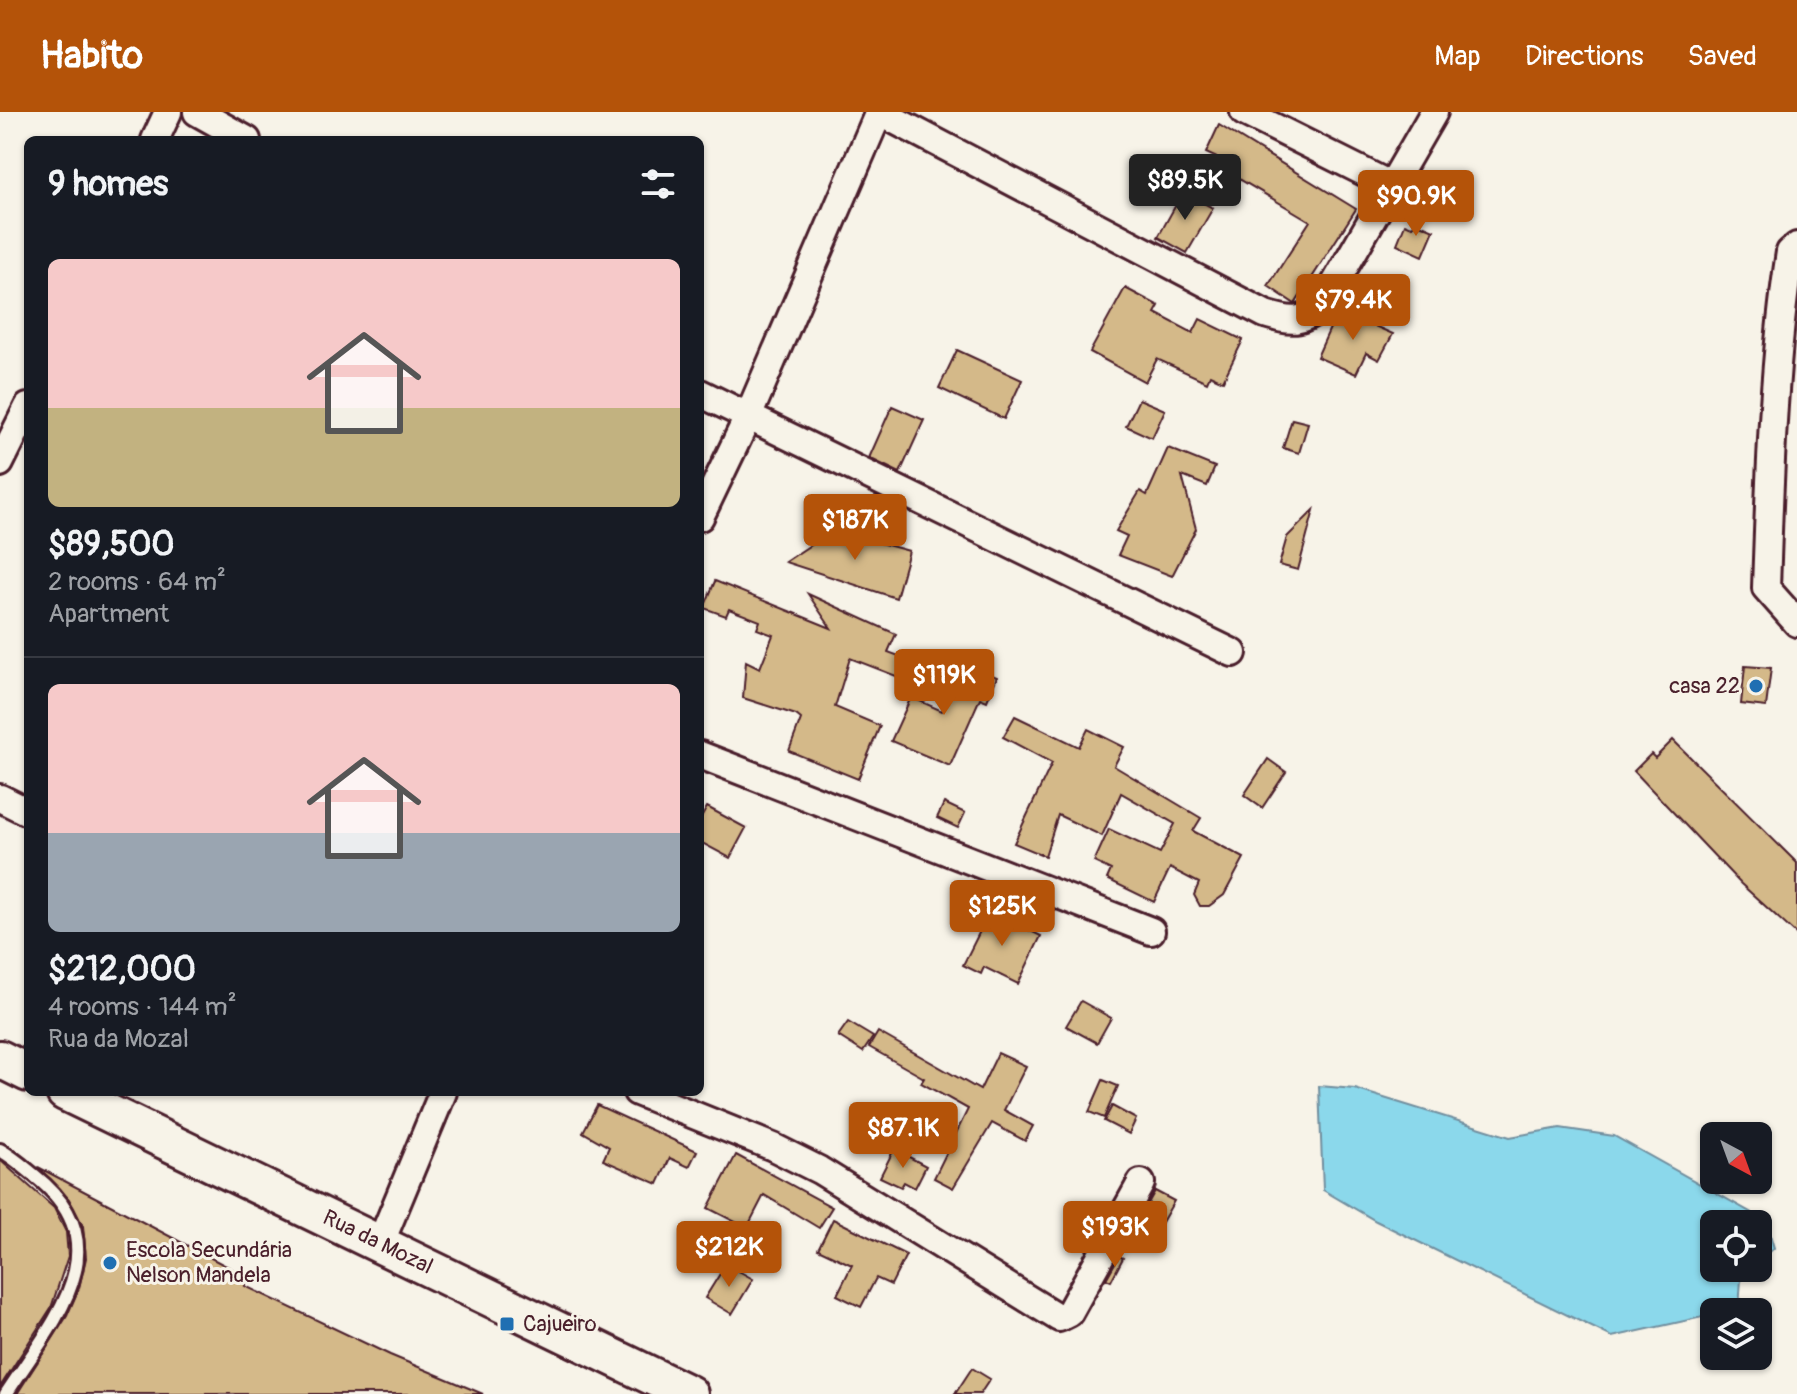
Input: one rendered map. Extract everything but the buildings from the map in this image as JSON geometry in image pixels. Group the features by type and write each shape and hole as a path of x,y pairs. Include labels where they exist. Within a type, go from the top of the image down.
{"main road":[{"path":"0,1059 24,1071"},
{"name":"Rua da Mozal","path":"73,1096 689,1394"}],"street":[{"path":"157,136 168,112"},
{"path":"197,112 240,136"},
{"path":"704,509 747,419 879,112 1265,314 1287,321 1306,319 1322,306 1434,112"},
{"path":"1244,112 1392,186"},
{"path":"1797,246 1790,252 1786,281 1784,427 1766,588 1797,623"},
{"path":"704,395 747,419 1233,653"},
{"path":"0,463 24,421"},
{"path":"704,757 1151,931"},
{"path":"0,798 24,810"},
{"path":"380,1244 441,1096"},
{"path":"647,1096 773,1147 819,1170 1059,1318 1069,1313 1141,1183"}],"lane":[{"path":"0,1150 54,1191 73,1219 79,1239 78,1265 64,1305 6,1394"}],"water":[{"path":"1319,1086 1355,1089 1510,1137 1560,1128 1614,1136 1700,1184 1700,1194 1718,1194 1746,1210 1700,1210 1700,1282 1741,1282 1740,1298 1700,1298 1700,1318 1612,1337 1376,1221 1323,1190"}],"place":[{"name":"casa 22","path":"1756,686"},
{"name":"Escola Secundária Nelson Mandela","path":"110,1263"},
{"name":"Cajueiro","path":"507,1324"}]}
